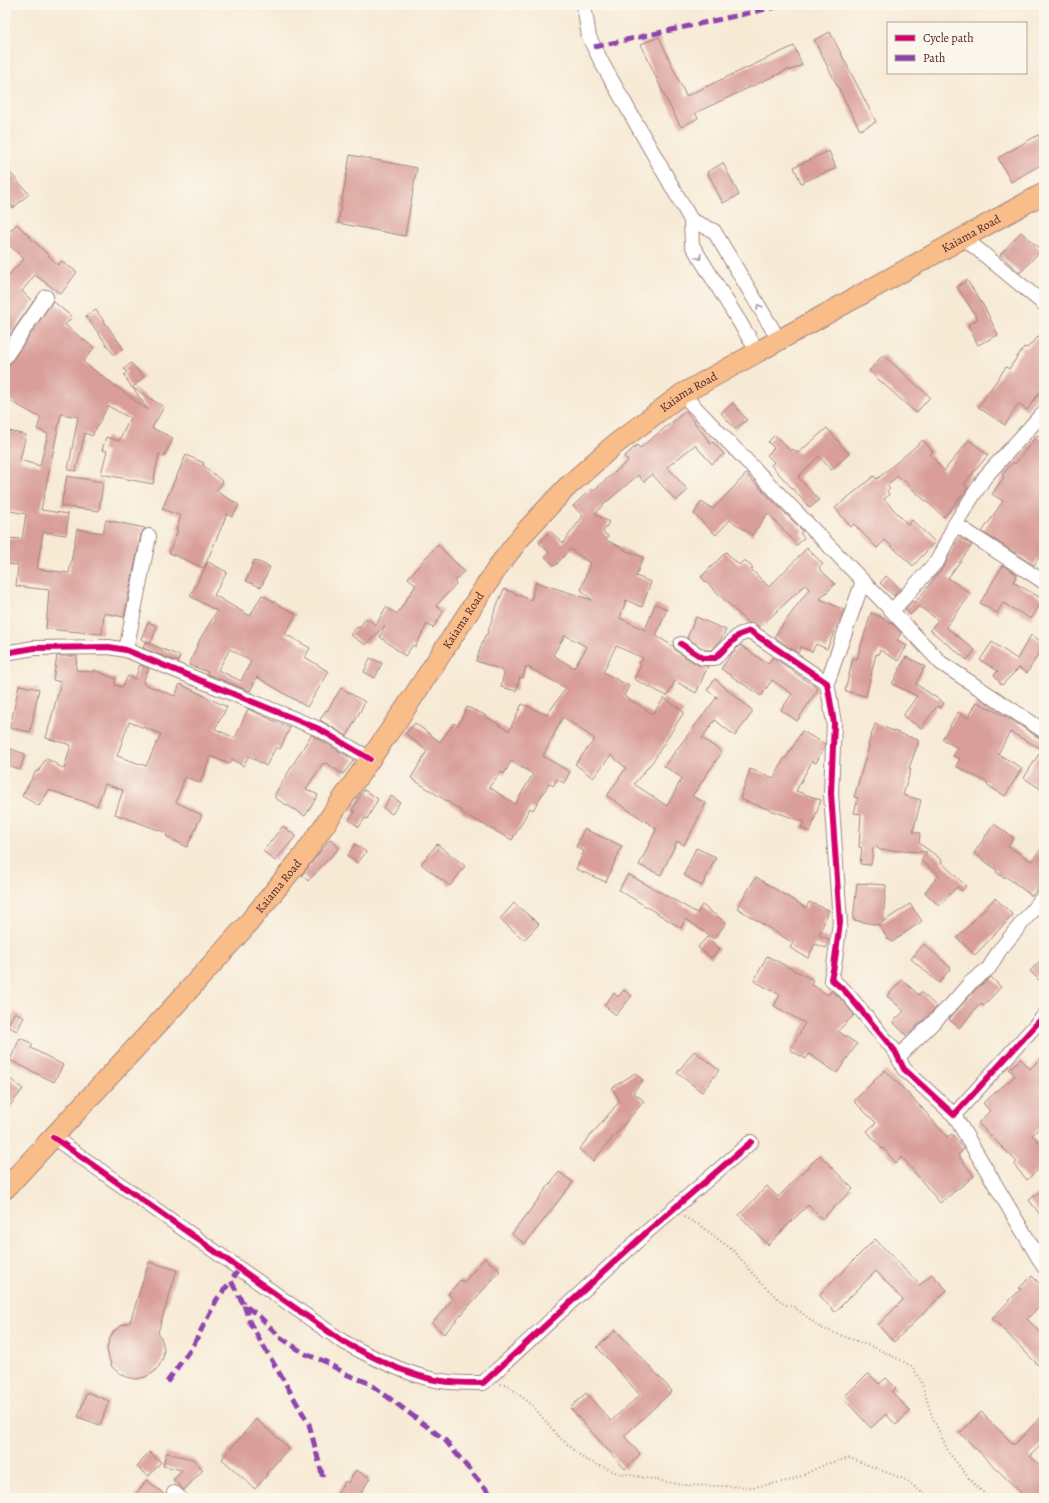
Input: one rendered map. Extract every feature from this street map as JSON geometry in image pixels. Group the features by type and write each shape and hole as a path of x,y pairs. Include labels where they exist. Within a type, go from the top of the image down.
{"highway":[{"name":"Kaiama Road","path":"5,1189 178,1002 246,926 302,856 407,706 500,564 545,509 587,468 613,446 682,394 1044,193"}],"street":[{"path":"584,5 589,37 603,65 691,220 692,245 758,352"},
{"path":"691,220 714,231 779,340"},
{"path":"964,238 1044,304"},
{"path":"5,357 46,297"},
{"path":"682,394 941,663 1044,732"},
{"path":"892,611 938,560 956,524 985,477 1044,412"},
{"path":"956,524 1044,582"},
{"path":"126,650 149,536"},
{"path":"863,581 827,683 834,722 831,793 840,922 831,979 845,991 895,1051 904,1069 954,1116 1039,1248 1044,1266"},
{"path":"681,644 703,658 715,658 739,635 750,631 827,683"},
{"path":"5,653 34,648 109,647 126,650 319,729 370,759"},
{"path":"898,1057 951,1005 971,982 989,968 999,951 1044,896"},
{"path":"954,1116 1044,1016"},
{"path":"53,1137 342,1341 373,1359 428,1379 454,1383 483,1383 649,1230 751,1142"}],"path":[{"path":"683,1216 701,1226 735,1252 759,1281 785,1305 793,1306 821,1328 878,1349 912,1366 921,1381 932,1416 949,1453 972,1482 989,1498"},
{"path":"483,1383 506,1384 532,1405 557,1436 584,1459 615,1472 682,1485 755,1487 792,1480 826,1464 850,1458 906,1480 928,1498"}],"building":[{"path":"830,32 876,122 860,130 814,40"},
{"path":"659,37 686,96 794,46 802,65 789,71 789,69 695,113 698,118 681,127 665,97 641,44"},
{"path":"1038,135 1044,146 1044,163 1011,182 998,158"},
{"path":"829,151 836,168 801,183 794,167"},
{"path":"350,155 417,168 405,236 338,223"},
{"path":"723,163 739,195 723,203 707,172"},
{"path":"5,167 29,194 13,208 5,198"},
{"path":"17,224 58,265 61,261 77,272 61,294 35,275 22,291 33,302 5,342 5,279 24,259 5,241 5,236"},
{"path":"1021,232 1041,250 1020,273 1000,255"},
{"path":"967,280 985,308 998,335 978,345 968,325 978,319 957,287"},
{"path":"53,301 72,317 65,325 94,348 83,362 148,410 133,388 164,407 152,428 173,438 164,457 159,454 153,484 101,474 107,451 102,450 106,437 119,441 130,418 108,406 92,436 85,433 76,471 68,470 78,417 61,414 41,510 68,514 66,535 43,532 37,569 69,573 77,529 103,533 106,520 145,528 141,534 124,617 104,613 102,634 46,629 49,590 16,586 18,565 5,564 5,538 22,539 26,514 5,510 5,430 26,435 20,460 40,466 48,434 37,429 41,418 5,398 5,371"},
{"path":"96,310 123,348 114,355 86,316"},
{"path":"1044,331 1044,386 1027,410 1018,404 1005,425 978,407 1006,367 1009,369 1024,347 1027,348"},
{"path":"883,355 930,397 916,413 869,371"},
{"path":"131,363 144,377 132,388 124,375 127,372 124,369"},
{"path":"733,403 747,420 735,429 721,413"},
{"path":"686,411 711,444 713,442 724,454 712,464 695,445 667,467 688,490 676,501 652,474 644,482 638,475 604,504 595,514 609,522 603,532 608,536 606,540 625,549 624,550 643,557 636,576 651,582 642,607 626,600 620,618 645,630 655,604 667,609 656,636 673,646 676,651 698,665 708,666 696,693 675,681 667,696 634,679 641,665 639,664 643,658 616,646 603,672 629,686 624,696 653,714 664,698 684,712 657,756 634,784 667,806 682,778 664,766 717,697 707,690 715,679 752,710 752,713 735,736 715,720 702,738 722,752 692,796 706,803 684,845 677,841 661,875 639,865 656,828 607,796 626,768 611,755 593,778 575,764 595,739 563,717 543,756 570,772 564,783 557,779 553,786 549,783 533,810 530,808 512,840 461,812 462,811 411,778 427,751 406,734 415,723 440,742 454,723 458,726 467,707 481,713 509,731 522,704 547,715 566,688 526,666 523,678 520,677 516,691 501,687 504,673 502,672 503,670 476,661 485,635 487,635 504,589 531,600 536,582 592,600 581,590 590,563 570,549 555,566 545,557 549,552 539,543 550,531 563,543 583,516 573,506 591,489 593,491 628,461 624,457 637,445 640,448","holes":["565,635 587,647 574,668 553,655","511,761 533,774 515,804 489,787 501,772 504,774"]},
{"path":"827,428 849,454 831,470 819,456 798,477 819,500 810,508 771,465 774,462 767,455 774,448 768,442 775,435 791,451 793,449 798,453"},
{"path":"1037,435 1044,440 1044,550 1034,565 982,532 1003,501 992,494 1004,477 1002,475 1013,462 1015,464"},
{"path":"923,440 933,452 930,454 944,471 969,440 988,455 964,484 968,488 944,517 911,488 902,478 901,479 897,476 887,486 890,489 887,491 889,495 884,499 908,525 912,520 935,542 913,566 885,540 877,548 854,524 851,527 835,508 874,476 877,479"},
{"path":"186,455 204,463 203,465 223,482 216,491 239,505 232,517 227,514 204,568 169,553 178,530 176,530 181,516 162,509"},
{"path":"746,474 803,531 800,533 804,538 797,545 768,513 752,535 730,520 716,535 694,514 701,502 713,509"},
{"path":"67,476 103,482 99,511 61,506"},
{"path":"960,538 972,545 948,578 971,594 946,627 975,650 967,660 930,630 938,620 919,606 910,615 905,609 913,601 915,603 944,566 953,547"},
{"path":"438,545 464,571 454,582 456,584 436,606 444,611 433,628 427,624 415,647 413,645 405,656 380,637 385,625 366,645 350,635 357,627 359,628 366,618 376,625 386,607 397,614 416,585 408,578"},
{"path":"807,548 823,564 819,568 835,584 820,599 844,610 827,649 816,644 812,652 801,647 798,653 774,637 809,589 805,585 760,627 748,623 701,577 726,552 739,565 744,560 769,587"},
{"path":"254,560 270,567 261,587 246,581"},
{"path":"208,562 227,572 214,595 250,616 262,595 296,614 285,634 310,648 305,657 329,672 307,707 257,677 250,691 207,674 208,672 189,665 200,639 217,611 190,596","holes":["230,649 251,661 241,681 218,670"]},
{"path":"1003,565 1017,575 1013,582 1043,599 1031,619 1003,603 997,613 980,603"},
{"path":"886,576 900,589 894,596 880,583"},
{"path":"871,613 894,625 901,633 897,640 907,646 898,661 880,650 878,655 876,654 866,696 845,691 853,658 857,659"},
{"path":"696,617 726,630 720,641 712,650 705,650 687,638"},
{"path":"148,622 157,626 151,643 141,639"},
{"path":"1031,635 1044,643 1044,645 1027,673 1019,668 1002,685 994,675 998,671 980,660 992,642 1017,659"},
{"path":"145,642 180,656 178,662 143,648"},
{"path":"740,645 768,664 773,657 818,689 797,721 781,710 792,694 772,680 761,696 721,669"},
{"path":"57,656 77,656 76,670 93,672 94,670 116,679 115,685 122,687 128,676 135,679 140,665 149,668 143,682 144,684 175,696 180,684 227,707 215,729 235,738 248,709 290,728 280,749 276,747 266,766 249,756 243,766 232,759 229,764 211,756 200,783 185,777 176,802 202,815 187,847 166,836 167,833 115,814 123,790 105,784 97,806 49,790 39,806 22,796 36,771 38,772 46,758 64,769 71,745 46,738 61,682 53,680","holes":["129,722 161,734 146,766 117,756"]},
{"path":"906,657 925,666 916,684 944,703 941,708 937,706 921,728 903,716 917,696 892,684"},
{"path":"370,658 382,663 375,678 364,672"},
{"path":"19,685 39,689 30,732 10,728"},
{"path":"341,688 365,702 347,736 320,720"},
{"path":"977,702 1012,720 1039,738 1044,739 1044,791 1024,778 1042,749 1010,732 998,754 1022,768 1005,796 987,785 988,783 956,766 960,759 953,756 958,748 942,739 958,712 968,718"},
{"path":"875,724 918,740 918,744 909,768 911,769 903,795 921,800 913,832 920,833 919,843 942,860 941,862 966,886 962,891 957,887 939,906 925,892 939,875 921,861 927,852 880,850 876,846 872,850 871,865 860,864 862,848 859,847 861,814 854,813 858,798 854,797"},
{"path":"802,731 825,744 816,763 812,761 796,791 821,800 810,832 801,828 804,822 740,799 750,769 774,778 785,757 786,758"},
{"path":"311,735 354,760 343,774 326,763 323,763 306,789 318,795 305,816 275,798 275,794"},
{"path":"5,747 25,754 20,770 5,764"},
{"path":"364,790 378,799 367,819 365,818 359,827 349,820 355,812 352,810"},
{"path":"391,796 400,802 392,814 383,808"},
{"path":"994,824 1014,838 1008,846 1031,861 1044,846 1044,879 1032,896 1005,876 1004,878 996,872 997,870 974,853"},
{"path":"283,826 296,836 275,861 263,851"},
{"path":"584,829 622,846 606,882 576,869 584,851 576,847"},
{"path":"330,839 339,848 308,881 302,875"},
{"path":"355,844 366,852 358,863 347,856"},
{"path":"437,844 465,866 450,886 421,864"},
{"path":"696,848 716,857 702,886 684,875"},
{"path":"628,874 697,913 702,905 726,923 714,939 686,919 681,928 619,890"},
{"path":"756,877 806,908 809,902 829,910 819,935 829,939 826,948 815,944 808,958 790,948 793,943 737,908"},
{"path":"857,883 886,885 883,922 910,904 922,921 892,942 888,939 879,925 853,920"},
{"path":"995,898 1013,915 975,955 957,938"},
{"path":"514,903 539,924 524,940 500,919"},
{"path":"707,937 720,949 711,958 698,947"},
{"path":"924,944 951,968 939,983 911,959"},
{"path":"767,956 813,980 811,984 828,995 831,991 839,997 854,1015 838,1031 857,1044 837,1073 809,1054 806,1059 790,1050 805,1023 774,1006 780,995 754,981"},
{"path":"1044,957 1044,985 1030,971"},
{"path":"991,977 1001,987 983,1006 981,1003 959,1028 949,1019 977,988"},
{"path":"902,980 919,995 921,992 937,1007 907,1036 893,1022 904,1011 887,996"},
{"path":"624,990 632,996 616,1015 604,1005 614,993 618,997"},
{"path":"15,1012 24,1017 17,1031 7,1026"},
{"path":"20,1038 33,1044 31,1048 63,1065 54,1082 10,1060"},
{"path":"694,1051 719,1070 702,1092 677,1073"},
{"path":"1044,1055 1044,1124 1032,1135 1044,1148 1044,1164 1027,1180 1014,1165 1017,1162 978,1123 990,1111 983,1103 1015,1076 1009,1069 1021,1059 1030,1069"},
{"path":"885,1070 922,1108 947,1137 952,1134 964,1149 958,1155 974,1176 940,1203 902,1157 896,1163 883,1148 882,1149 867,1131 876,1123 854,1101"},
{"path":"635,1073 643,1080 633,1092 644,1101 593,1161 579,1149 620,1101 612,1088"},
{"path":"5,1075 23,1089 5,1112"},
{"path":"820,1155 853,1189 822,1219 808,1205 768,1245 739,1215 767,1186 778,1197"},
{"path":"559,1172 573,1182 525,1244 512,1234"},
{"path":"1044,1189 1044,1220 1029,1200"},
{"path":"875,1239 920,1285 932,1274 947,1290 894,1342 878,1325 903,1300 876,1271 835,1312 819,1295"},
{"path":"485,1258 500,1271 444,1334 432,1323 453,1299 448,1294 460,1280 464,1282"},
{"path":"149,1262 177,1270 158,1332 164,1349 163,1358 153,1373 136,1379 119,1373 112,1367 107,1349 109,1340 114,1331 122,1325 130,1322"},
{"path":"1032,1276 1044,1288 1044,1302 1027,1319 1044,1336 1044,1371 992,1318"},
{"path":"616,1330 672,1391 624,1436 640,1454 625,1469 570,1408 586,1393 611,1421 640,1395 597,1347"},
{"path":"868,1373 879,1384 886,1378 896,1388 892,1392 910,1411 896,1425 886,1414 871,1428 843,1398"},
{"path":"87,1392 109,1401 100,1425 78,1417"},
{"path":"981,1412 1014,1445 1044,1414 1044,1442 1030,1456 1044,1469 1044,1498 1026,1498 960,1433"},
{"path":"256,1419 289,1448 255,1489 222,1459"},
{"path":"149,1452 161,1462 149,1476 137,1467"},
{"path":"166,1453 193,1459 203,1470 184,1490 173,1480 182,1470 163,1466"},
{"path":"356,1470 370,1478 358,1498 335,1498 345,1481 348,1483"},
{"path":"147,1480 166,1496 167,1498 133,1498"}],"marked path":[{"path":"594,47 785,5"},
{"path":"239,1269 231,1281 244,1305 259,1316 280,1337 305,1354 324,1361 348,1375 369,1383 445,1440 494,1498"},
{"path":"167,1382 194,1344 217,1299 231,1281"},
{"path":"244,1305 250,1323 309,1424 323,1478"}],"cycle path":[{"path":"681,644 703,658 715,658 739,635 750,631 827,683 834,723 831,793 840,922 831,979 845,991 895,1051 904,1069 954,1115 1044,1016"},
{"path":"5,653 34,648 109,647 126,650 319,729 370,759"},
{"path":"53,1137 342,1341 383,1362 416,1375 441,1381 476,1383 483,1383 649,1230 751,1142"}]}
